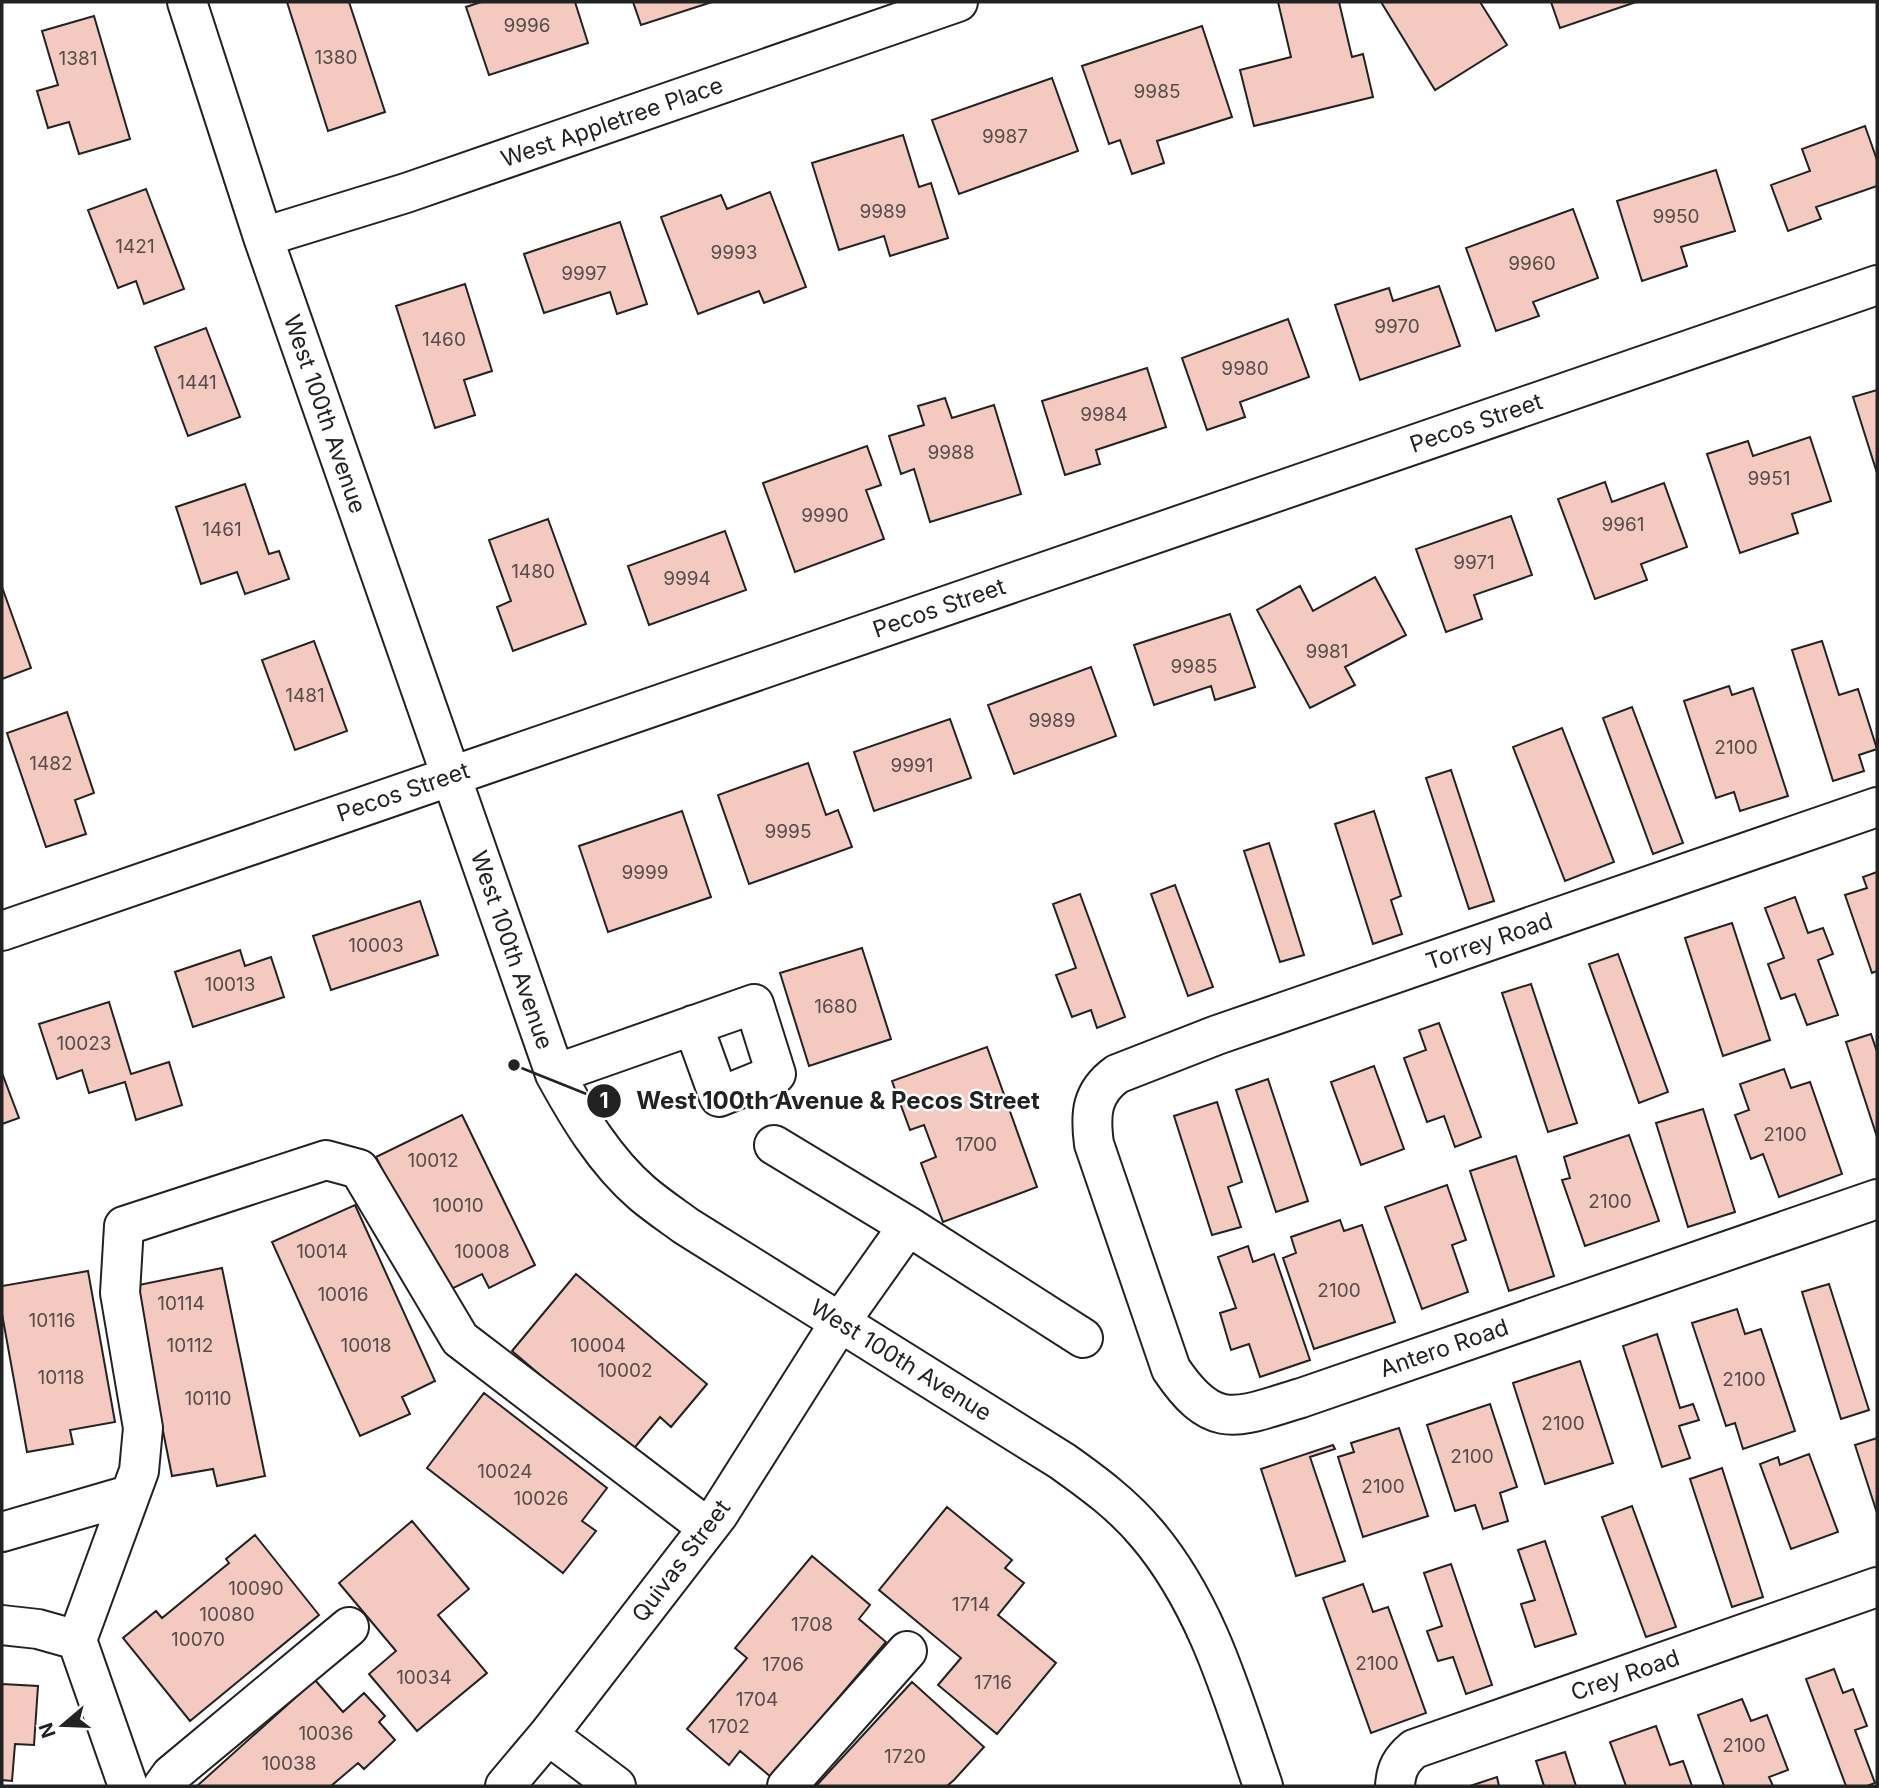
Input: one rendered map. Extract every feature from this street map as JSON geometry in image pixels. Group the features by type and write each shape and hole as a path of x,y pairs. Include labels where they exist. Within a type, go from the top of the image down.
{"street":[{"name":"West 100th Avenue","path":"187,2 263,237 451,776 555,1073 576,1114 606,1154 640,1191 686,1226 1062,1461 1107,1493 1147,1534 1182,1585 1214,1647 1263,1786"},
{"name":"West Appletree Place","path":"263,237 406,193 958,2"},
{"name":"Pecos Street","path":"2,931 1877,285"},
{"name":"Torrey Road","path":"1103,1083 1117,1074 1217,1035 1877,807"},
{"path":"555,1073 693,1025"},
{"name":"Antero Road","path":"1103,1083 1093,1105 1094,1144 1171,1369 1184,1388 1202,1406 1221,1415 1240,1416 1301,1398 1877,1199"},
{"path":"774,1145 908,1226 1083,1338"},
{"path":"128,1786 77,1640 139,1471 143,1428 120,1293 124,1226 326,1160 359,1169 460,1339 708,1528"},
{"name":"Quivas Street","path":"505,1786 548,1735 708,1528 840,1322 908,1226"},
{"path":"2,1532 130,1495"},
{"name":"Crey Road","path":"1395,1786 1396,1772 1404,1758 1414,1749 1877,1587"},
{"path":"2,1625 38,1629 77,1640"},
{"path":"163,1786 172,1775 349,1627"},
{"path":"787,1786 908,1651"},
{"path":"548,1735 615,1786"}],"building":[{"path":"287,2 349,2 385,112 328,131"},
{"path":"481,2 575,2 588,43 489,75 466,7"},
{"path":"633,2 712,2 641,25"},
{"path":"1278,2 1339,2 1352,57 1363,54 1373,97 1254,126 1240,70 1291,57"},
{"path":"1381,2 1480,2 1507,45 1435,90"},
{"path":"1551,2 1636,2 1560,28"},
{"path":"94,16 130,139 79,154 69,122 48,128 37,91 58,85 42,31"},
{"path":"1202,26 1232,117 1157,141 1164,163 1132,174 1120,140 1109,144 1082,66"},
{"path":"1052,78 1078,151 959,194 932,120"},
{"path":"1865,126 1877,160 1877,186 1816,207 1821,219 1788,231 1771,185 1810,171 1802,149"},
{"path":"903,135 919,187 931,183 948,238 890,256 884,236 839,250 812,163"},
{"path":"1716,170 1735,231 1681,247 1687,266 1642,281 1617,201"},
{"path":"146,189 184,289 144,304 136,281 118,288 88,210"},
{"path":"770,192 806,287 764,303 759,291 698,314 661,217 721,195 727,209"},
{"path":"1573,209 1598,278 1533,302 1539,316 1496,331 1466,248"},
{"path":"620,222 647,304 617,314 610,292 544,313 524,254"},
{"path":"465,284 492,371 464,380 475,415 435,428 396,306"},
{"path":"1439,286 1460,346 1360,380 1335,305 1389,288 1393,301"},
{"path":"1288,319 1309,377 1240,402 1245,417 1207,430 1182,358"},
{"path":"206,328 240,417 188,436 155,347"},
{"path":"1147,368 1166,427 1096,450 1100,464 1065,475 1042,401"},
{"path":"1877,390 1877,473 1853,397"},
{"path":"945,398 952,418 994,405 1021,494 930,522 914,469 901,474 889,436 924,425 918,406"},
{"path":"1810,437 1831,501 1792,514 1798,533 1740,553 1707,454 1748,441 1753,456"},
{"path":"867,446 881,485 866,490 884,539 795,572 763,483"},
{"path":"1605,482 1612,502 1664,483 1687,547 1641,564 1647,580 1595,599 1558,499"},
{"path":"245,484 269,554 279,551 289,579 245,594 237,572 201,584 176,507"},
{"path":"1511,516 1532,575 1474,595 1482,619 1446,632 1416,549"},
{"path":"548,519 586,624 513,651 497,607 511,601 489,540"},
{"path":"725,531 746,590 649,625 628,566"},
{"path":"1375,577 1406,635 1345,667 1355,685 1310,708 1257,610 1300,586 1313,611"},
{"path":"2,587 31,668 2,679"},
{"path":"1230,614 1255,687 1215,700 1211,686 1154,705 1134,645"},
{"path":"314,641 347,731 295,750 262,660"},
{"path":"1822,641 1839,695 1858,689 1877,749 1859,755 1864,771 1833,781 1792,650"},
{"path":"1091,667 1116,736 1014,774 988,705"},
{"path":"1729,686 1732,695 1753,688 1788,796 1740,811 1734,792 1716,798 1684,701"},
{"path":"1632,707 1683,843 1653,854 1603,718"},
{"path":"67,712 94,793 75,800 86,834 46,847 7,733"},
{"path":"950,719 971,778 874,811 854,752"},
{"path":"1562,728 1614,862 1565,881 1513,747"},
{"path":"808,763 826,815 838,810 852,847 749,884 718,795"},
{"path":"1451,770 1494,901 1469,909 1426,778"},
{"path":"682,811 711,897 608,932 579,846"},
{"path":"1374,811 1401,896 1391,900 1402,934 1373,944 1335,824"},
{"path":"1269,843 1304,955 1280,962 1244,851"},
{"path":"1877,872 1877,971 1872,973 1845,895 1867,888 1863,877"},
{"path":"1175,885 1213,987 1188,996 1151,894"},
{"path":"1080,894 1125,1017 1097,1028 1091,1010 1072,1017 1056,975 1076,968 1053,904"},
{"path":"1795,897 1808,933 1823,928 1833,954 1818,960 1838,1015 1807,1025 1795,994 1781,999 1768,964 1784,958 1765,908"},
{"path":"420,901 438,955 331,990 313,936"},
{"path":"1732,923 1770,1040 1723,1056 1685,938"},
{"path":"862,948 891,1039 809,1066 780,973"},
{"path":"240,950 245,966 271,957 284,997 193,1027 175,972"},
{"path":"1618,954 1668,1092 1639,1103 1589,964"},
{"path":"1531,984 1577,1123 1548,1132 1502,993"},
{"path":"109,1002 131,1074 169,1062 182,1105 136,1120 125,1082 89,1093 82,1070 57,1079 39,1024"},
{"path":"1439,1023 1481,1137 1455,1147 1444,1116 1427,1122 1404,1058 1426,1050 1419,1030"},
{"path":"1871,1034 1877,1052 1877,1137 1846,1042"},
{"path":"987,1047 1037,1187 943,1222 921,1163 936,1157 924,1125 910,1130 892,1081"},
{"path":"1374,1066 1404,1149 1361,1165 1331,1082"},
{"path":"1784,1069 1791,1088 1810,1082 1842,1174 1779,1197 1763,1154 1751,1159 1735,1115 1749,1110 1740,1084"},
{"path":"2,1073 19,1118 2,1124"},
{"path":"1268,1079 1308,1201 1276,1212 1236,1090"},
{"path":"1217,1102 1242,1182 1228,1187 1241,1227 1212,1235 1174,1116"},
{"path":"1703,1109 1735,1212 1688,1227 1656,1123"},
{"path":"462,1115 535,1265 489,1288 482,1274 443,1293 376,1157"},
{"path":"1629,1135 1659,1221 1585,1246 1562,1180 1570,1178 1564,1157"},
{"path":"1516,1156 1554,1276 1509,1291 1470,1171"},
{"path":"1447,1185 1466,1240 1452,1245 1468,1292 1422,1309 1385,1207"},
{"path":"355,1205 435,1381 402,1397 410,1414 360,1436 272,1242"},
{"path":"1340,1220 1344,1231 1362,1225 1395,1322 1314,1349 1283,1258 1296,1253 1291,1237"},
{"path":"1248,1246 1253,1262 1274,1254 1310,1360 1260,1377 1249,1344 1231,1350 1220,1313 1236,1308 1218,1257"},
{"path":"222,1268 265,1476 217,1486 213,1469 172,1476 134,1286"},
{"path":"88,1271 115,1422 70,1430 73,1444 27,1452 2,1314 2,1286"},
{"path":"576,1274 707,1384 671,1427 660,1417 631,1452 512,1351"},
{"path":"1829,1284 1869,1410 1841,1419 1802,1292"},
{"path":"1737,1309 1745,1334 1761,1329 1795,1431 1743,1449 1735,1423 1726,1426 1692,1323"},
{"path":"1657,1334 1680,1408 1693,1404 1699,1420 1679,1426 1690,1458 1662,1467 1623,1346"},
{"path":"1580,1361 1613,1463 1545,1484 1513,1383"},
{"path":"484,1393 607,1488 582,1521 596,1531 563,1573 427,1468"},
{"path":"1490,1404 1517,1487 1500,1493 1508,1521 1483,1529 1475,1505 1455,1511 1427,1425"},
{"path":"1399,1428 1428,1516 1363,1537 1338,1457 1354,1452 1351,1443"},
{"path":"1877,1438 1877,1513 1855,1445"},
{"path":"1333,1445 1335,1449 1310,1457 1345,1561 1296,1576 1261,1469"},
{"path":"1809,1454 1838,1532 1791,1549 1760,1464 1778,1457 1780,1465"},
{"path":"1722,1468 1763,1597 1732,1607 1690,1479"},
{"path":"1632,1506 1676,1627 1646,1637 1602,1517"},
{"path":"947,1507 1012,1560 1005,1568 1024,1583 998,1615 1056,1663 997,1734 938,1685 961,1658 879,1590"},
{"path":"412,1521 469,1589 438,1615 487,1673 417,1731 369,1674 396,1651 339,1583"},
{"path":"255,1535 319,1615 190,1721 123,1638 156,1611 162,1618 229,1563 226,1559"},
{"path":"1545,1541 1576,1634 1535,1647 1521,1604 1535,1600 1518,1550"},
{"path":"812,1556 870,1605 859,1619 886,1642 771,1777 740,1751 729,1765 687,1729 747,1658 735,1648"},
{"path":"1451,1564 1492,1685 1466,1694 1453,1657 1438,1661 1427,1631 1442,1626 1424,1573"},
{"path":"1363,1584 1373,1612 1388,1607 1426,1713 1371,1733 1323,1598"},
{"path":"1834,1669 1843,1693 1853,1689 1867,1726 1855,1730 1875,1783 1867,1786 1846,1786 1806,1679"},
{"path":"315,1680 343,1712 364,1693 385,1716 379,1722 395,1740 364,1769 358,1763 331,1786 197,1786"},
{"path":"912,1682 984,1747 954,1780 947,1786 816,1786"},
{"path":"2,1684 38,1686 34,1745 15,1744 12,1781 2,1780"},
{"path":"1742,1699 1751,1721 1767,1715 1788,1770 1769,1777 1773,1786 1724,1786 1698,1715"},
{"path":"1656,1726 1670,1765 1683,1761 1692,1786 1626,1786 1610,1742"},
{"path":"1565,1752 1576,1786 1544,1786 1536,1761"},
{"path":"1497,1777 1499,1786 1470,1786"}],"place":[{"name":"West 100th Avenue & Pecos Street","path":"514,1065"}]}
